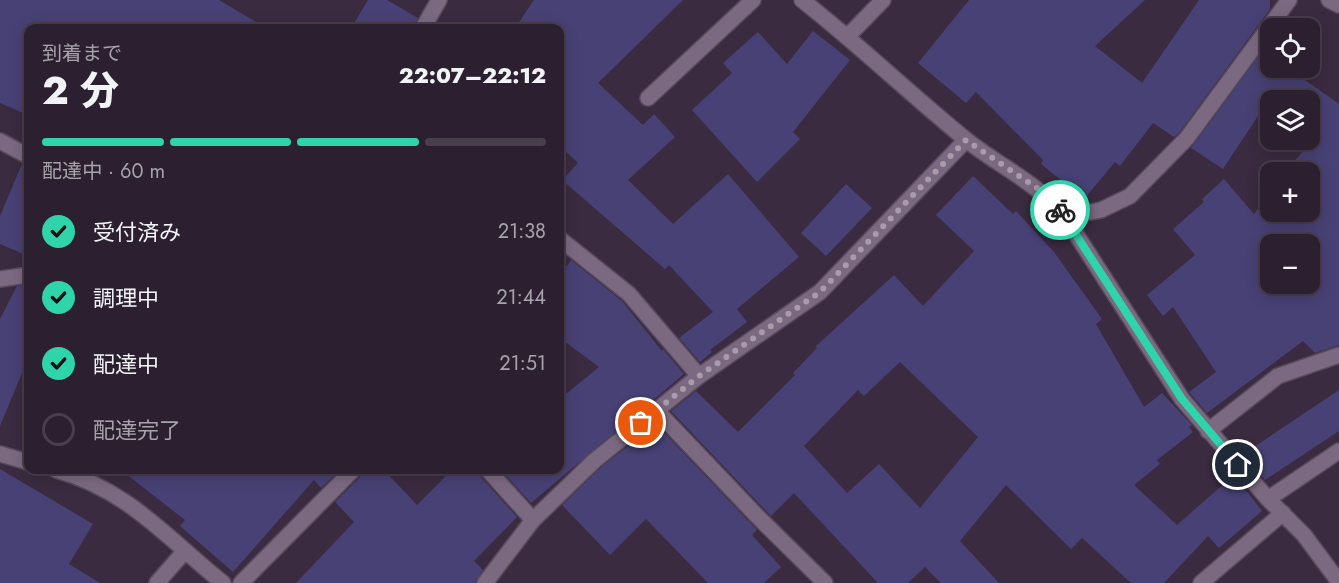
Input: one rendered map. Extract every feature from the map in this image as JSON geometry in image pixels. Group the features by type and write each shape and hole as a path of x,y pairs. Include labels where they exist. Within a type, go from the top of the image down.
{"street":[{"path":"425,24 439,0"},
{"path":"648,98 753,0"},
{"path":"802,0 848,36 966,140 1050,197 1065,216 1182,399 1268,499 1310,542 1339,582"},
{"path":"848,36 883,0"},
{"path":"1065,216 1101,210 1130,196 1187,138 1289,0"},
{"path":"1329,0 1339,5"},
{"path":"485,583 533,520 594,461 699,376 820,292 966,140"},
{"path":"0,141 24,154"},
{"path":"564,242 629,294 699,376"},
{"path":"0,279 24,276"},
{"path":"1208,431 1278,376 1339,355"},
{"path":"656,410 757,516 825,583"},
{"path":"1268,499 1339,451"},
{"path":"0,454 24,461"},
{"path":"74,474 133,505 184,552 223,583"},
{"path":"241,583 349,474"},
{"path":"492,474 533,520"},
{"path":"1202,583 1283,513"},
{"path":"158,583 184,552"}],"building":[{"path":"0,0 219,0 259,24 24,24 24,113 0,103"},
{"path":"368,0 387,0 418,18 415,24 353,24"},
{"path":"534,0 683,0 598,83 643,125 654,114 675,137 628,180 673,224 728,174 799,257 737,309 747,322 710,350 712,352 700,362 679,338 713,312 669,265 665,269 564,182 564,178 578,163 564,150 564,24 518,24"},
{"path":"969,0 1145,0 1095,46 1142,83 1199,0 1270,0 1270,9 1263,18 1260,18 1260,23 1180,132 1174,137 1153,123 1120,166 1115,162 1084,199 1041,164 1043,160 976,92 966,103 918,63"},
{"path":"813,31 850,60 793,132 800,139 757,182 692,110 732,73 723,63 758,32 787,64"},
{"path":"1260,55 1260,78 1302,78 1319,90 1260,90 1260,113 1223,169 1191,148"},
{"path":"1320,91 1339,104 1339,345 1315,353 1303,341 1207,413 1189,392 1216,372 1173,307 1163,316 1147,295 1195,255 1173,229 1204,202 1202,199 1224,179 1254,214 1260,206 1260,222 1320,222 1320,162 1294,162 1304,150 1320,150"},
{"path":"22,164 24,165 24,254 0,244 0,216"},
{"path":"973,176 1013,214 1016,211 1054,252 1102,319 1096,324 1144,407 1162,393 1192,425 1189,427 1193,432 1157,460 1160,464 1134,485 1177,525 1234,475 1262,511 1219,548 1208,536 1164,583 1131,583 1082,538 1071,549 1006,485 960,541 999,583 941,583 925,567 908,583 878,583 794,493 771,516 671,411 696,391 738,432 795,375 793,373 817,348 816,346 894,275 923,306 974,251 936,215","holes":["900,362 978,437 920,508 879,464 847,493 804,446 858,390 864,396"]},
{"path":"846,184 872,208 826,256 801,233"},
{"path":"571,260 622,301 662,351 663,349 684,374 531,503 505,474 564,474 564,396 599,367 564,341 564,270"},
{"path":"24,285 24,369 0,426 0,319 17,286"},
{"path":"1339,390 1339,431 1265,480 1249,462 1245,453"},
{"path":"656,424 757,530 752,535 781,567 764,583 708,583 646,519 610,555 562,505 600,468"},
{"path":"0,469 93,524 69,564 100,583 0,583"},
{"path":"126,474 336,474 321,488 314,480 233,572 180,526 185,520"},
{"path":"361,474 388,474 417,505 448,474 480,474 517,517 474,561 483,570 475,583 296,583 354,522 335,502"}],"way so far":[{"path":"641,423 699,376 820,292 966,140 984,150 1050,197 1060,210"}],"route":[{"path":"1060,210 1182,399 1238,465"}]}
